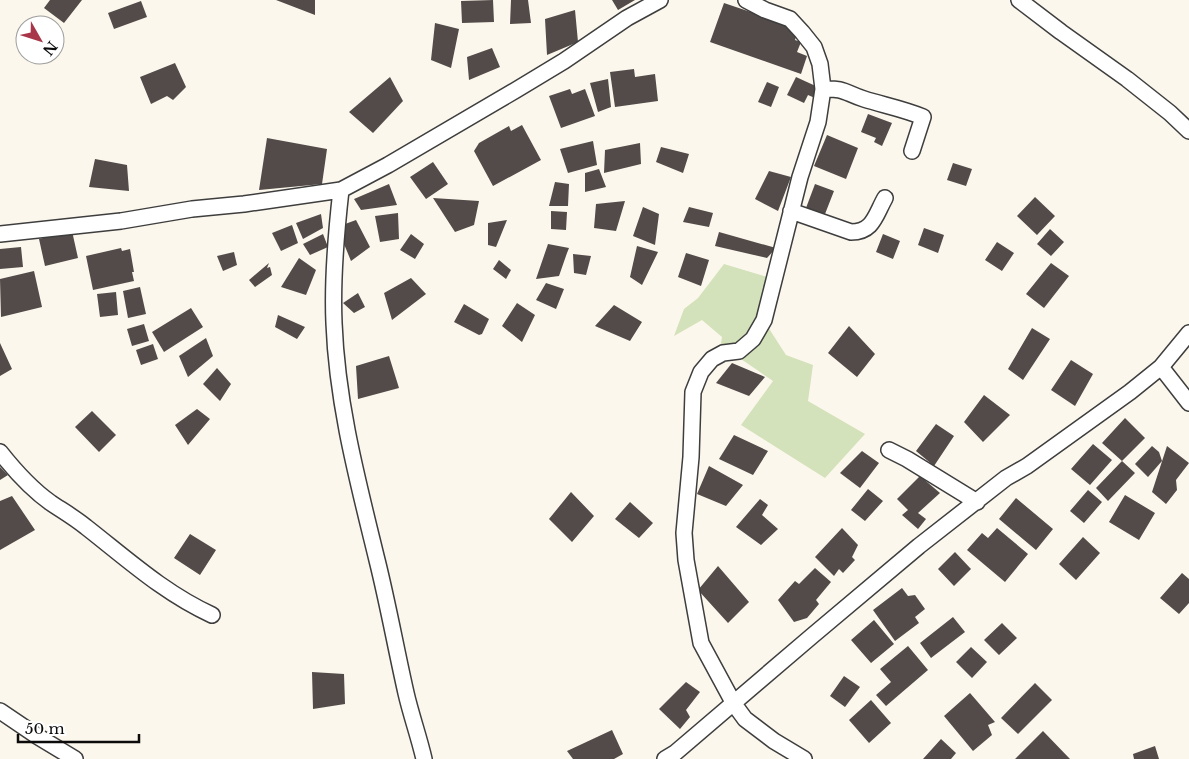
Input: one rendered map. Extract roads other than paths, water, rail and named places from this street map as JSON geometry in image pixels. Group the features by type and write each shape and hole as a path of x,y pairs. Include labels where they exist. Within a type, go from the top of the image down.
{"street":[{"path":"0,234 121,221 192,209 244,204 341,190 388,165 516,90 564,61 627,18 660,0"},
{"path":"746,0 765,10 790,19 802,32 814,47 820,64 823,89 818,122 791,211 764,320 753,339 739,351 723,353 712,359 701,372 693,392 684,533 686,560 701,643 734,704 745,719 774,741 804,759"},
{"path":"1019,0 1126,79 1170,113 1189,131"},
{"path":"823,89 838,88 863,99 912,112 923,117 912,151"},
{"path":"341,190 336,226 334,272 334,323 341,397 365,517 377,559 407,696 424,759"},
{"path":"791,211 850,232 860,232 868,228 885,198"},
{"path":"665,759 676,753 870,586 1006,478 1027,466 1122,399 1161,366 1189,333"},
{"path":"1161,366 1189,403"},
{"path":"889,450 977,502"},
{"path":"0,452 20,476 50,503 84,526 141,572 194,607 212,615"},
{"path":"0,712 75,759"}]}
